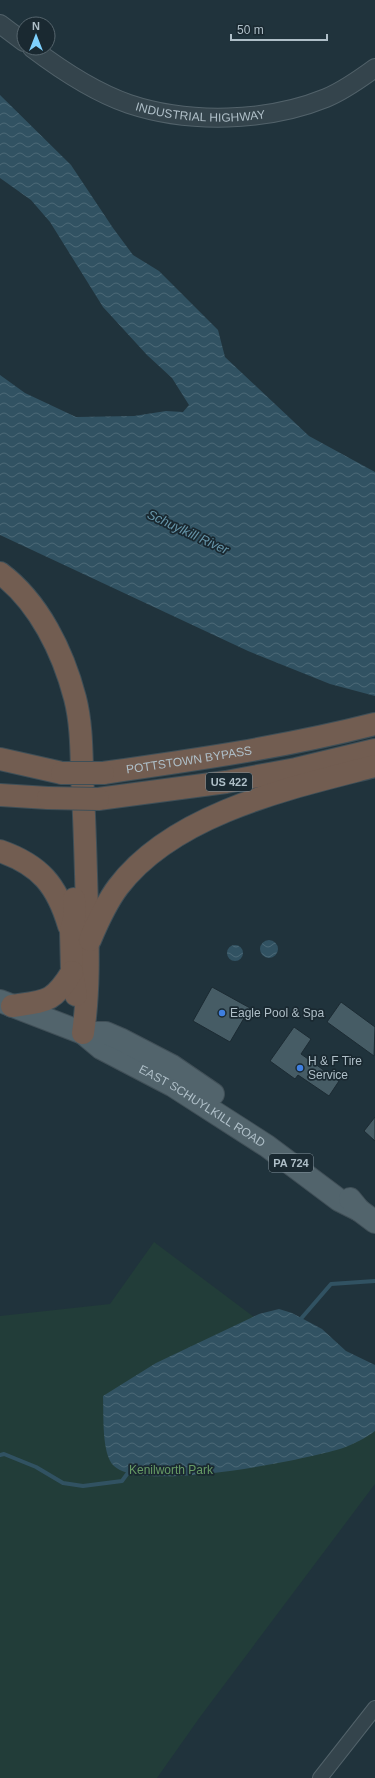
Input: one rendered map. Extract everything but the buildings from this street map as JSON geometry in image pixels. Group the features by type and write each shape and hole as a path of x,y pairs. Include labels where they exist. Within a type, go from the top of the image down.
{"highway":[{"path":"0,573 17,589 40,619 63,661 78,714 84,822 88,945 88,998 83,1033"},
{"path":"0,588 29,622 45,652 57,678 67,717 70,745 75,914 71,931 72,972 83,1033"},
{"name":"POTTSTOWN BYPASS","path":"0,768 102,773 235,754 327,736 375,724"},
{"path":"88,945 104,908 126,877 154,852 182,833 229,810 369,757"},
{"name":"US 422","path":"0,795 98,799 226,782 369,757"},
{"path":"0,759 62,772"},
{"path":"0,851 29,863 47,880 60,900 71,931"},
{"path":"6,1003 41,1002 49,999 58,994 72,972"}],"main road":[{"name":"EAST SCHUYLKILL ROAD","path":"6,1003 83,1033 106,1032 172,1066 229,1104 293,1151 346,1194 367,1216"}],"street":[{"path":"0,24 16,36"},
{"name":"INDUSTRIAL HIGHWAY","path":"44,56 86,84 129,104 167,114 216,118 251,117 291,109 326,98 361,78 375,68"},
{"path":"320,1778 375,1708"}],"green space":[{"name":"Kenilworth Park","path":"154,1242 375,1408 375,1484 200,1717 157,1778 0,1778 0,1316 110,1304"}],"water":[{"name":"Schuylkill River","path":"0,95 71,165 133,255 159,271 218,330 225,357 309,436 375,472 375,696 330,684 248,651 0,535 0,375 25,393 76,417 134,416 166,411 183,412 189,405 172,378 147,355 103,307 50,222 31,200 0,178"},
{"path":"269,940 275,943 278,949 275,955 269,958 263,955 260,949 263,943"},
{"path":"232,945 238,945 243,950 241,959 238,961 232,961 227,956 227,950"},
{"path":"279,1309 292,1313 322,1329 346,1351 375,1365 375,1431 343,1448 295,1460 225,1472 156,1476 130,1473 114,1466 110,1460 105,1443 103,1396 156,1363 259,1314"}],"waterway":[{"path":"299,1321 331,1284 375,1281"},
{"path":"0,1455 4,1454 36,1467 63,1483 83,1486 122,1481 130,1470"}],"place":[{"name":"Eagle Pool & Spa","path":"222,1013"},
{"name":"H & F Tire Service","path":"300,1068"}]}
